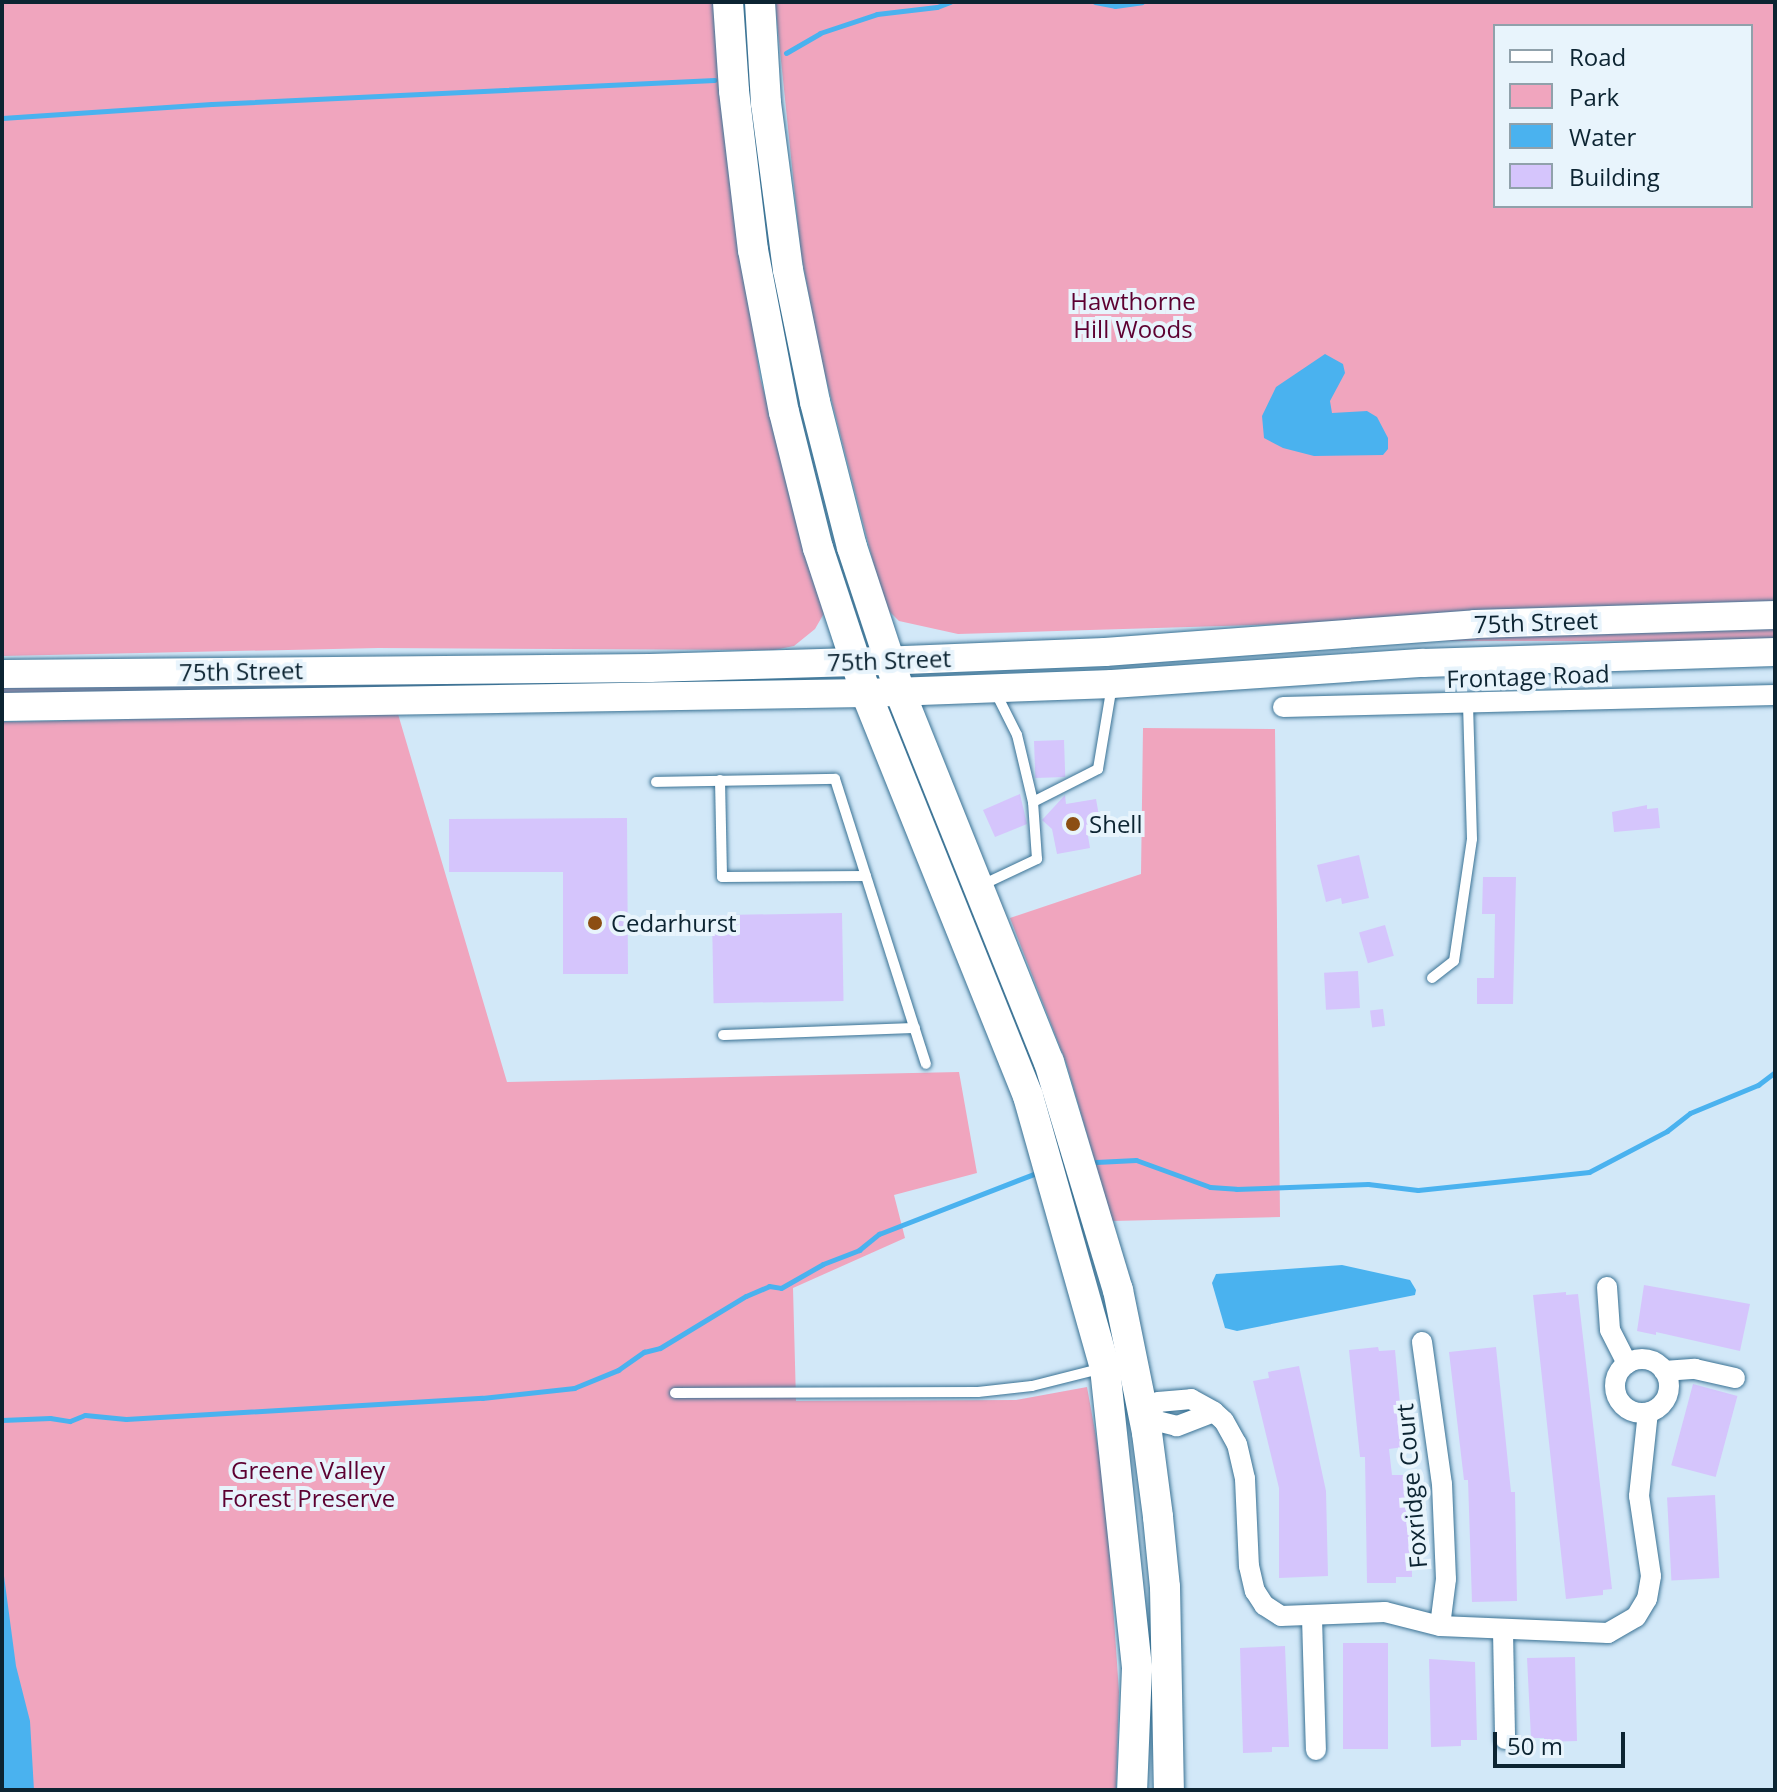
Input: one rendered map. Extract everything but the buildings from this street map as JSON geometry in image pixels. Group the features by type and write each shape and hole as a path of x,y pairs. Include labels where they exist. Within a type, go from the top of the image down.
{"main road":[{"path":"728,2 740,158 765,320 796,467 866,693 1028,1096 1105,1368 1128,1420 1165,1587 1169,1790"},
{"path":"760,2 770,134 798,325 852,547 900,692 1049,1062 1118,1290 1128,1420 1137,1668 1132,1790"},
{"name":"75th Street","path":"2,674 650,668 855,662 1151,650 1475,624 1775,615"},
{"name":"75th Street","path":"2,707 900,692 1112,684 1423,663 1775,652"}],"street":[{"name":"Frontage Road","path":"1283,707 1775,695"},
{"path":"1607,1287 1610,1330 1627,1364"},
{"name":"Foxridge Court","path":"1422,1342 1442,1484 1446,1579 1440,1626"},
{"path":"1648,1412 1630,1410 1617,1397 1616,1379 1627,1364 1643,1359 1664,1371 1695,1369 1735,1378"},
{"path":"1128,1420 1177,1426 1214,1412 1237,1444 1245,1479 1249,1566 1255,1591 1264,1605 1281,1616 1312,1618 1385,1612 1440,1626 1608,1633 1636,1617 1647,1599 1651,1576 1639,1496 1648,1412 1667,1396 1668,1379 1664,1371"},
{"path":"1312,1618 1316,1750"},
{"path":"1503,1631 1505,1739"}],"lane":[{"path":"1033,802 1098,769 1112,684"},
{"path":"978,887 1037,859 1033,802 1017,735 994,689"},
{"path":"1432,978 1454,961 1472,839 1468,703"},
{"path":"656,782 835,779 926,1064"},
{"path":"720,780 722,877 866,876"},
{"path":"723,1035 915,1028"},
{"path":"675,1393 978,1392 1032,1386 1105,1368"}],"green space":[{"path":"2,2 714,2 725,123 760,378 827,608 815,629 794,646 774,650 378,648 2,656"},
{"name":"Hawthorne Hill Woods","path":"775,2 1775,2 1775,609 958,634 899,621 889,611 879,585 821,359 801,254"},
{"path":"1416,626 1775,626 1775,641 1416,641"},
{"path":"611,682 454,691 2,695 2,684"},
{"name":"Greene Valley Forest Preserve","path":"398,714 507,1082 959,1072 977,1173 894,1195 905,1238 793,1288 796,1401 1016,1400 1087,1387 1105,1486 1119,1692 1116,1790 2,1790 2,722"},
{"path":"1143,728 1275,729 1280,1217 1112,1221 1067,1065 1010,918 1141,874"}],"water":[{"path":"1325,354 1343,364 1345,373 1330,401 1332,413 1367,411 1377,417 1388,438 1388,449 1383,455 1314,456 1283,448 1264,438 1262,416 1276,387"},
{"path":"1342,1265 1410,1280 1416,1290 1415,1295 1237,1331 1225,1328 1212,1283 1216,1274"},
{"path":"2,1561 16,1666 30,1721 34,1790 2,1790"}],"waterway":[{"path":"786,53 820,33 877,14 937,7 950,2"},
{"path":"1095,2 1115,6 1142,2"},
{"path":"2,118 212,104 714,80"},
{"path":"1096,1162 1136,1160 1210,1187 1236,1189 1368,1184 1418,1190 1589,1172 1667,1131 1690,1113 1758,1085 1775,1072"},
{"path":"2,1420 50,1418 70,1421 85,1415 126,1419 482,1398 574,1388 618,1370 644,1352 660,1348 746,1296 769,1286 781,1288 823,1264 859,1250 879,1234 1039,1172"}],"place":[{"name":"Shell","path":"1073,824"},
{"name":"Cedarhurst","path":"595,923"}]}
